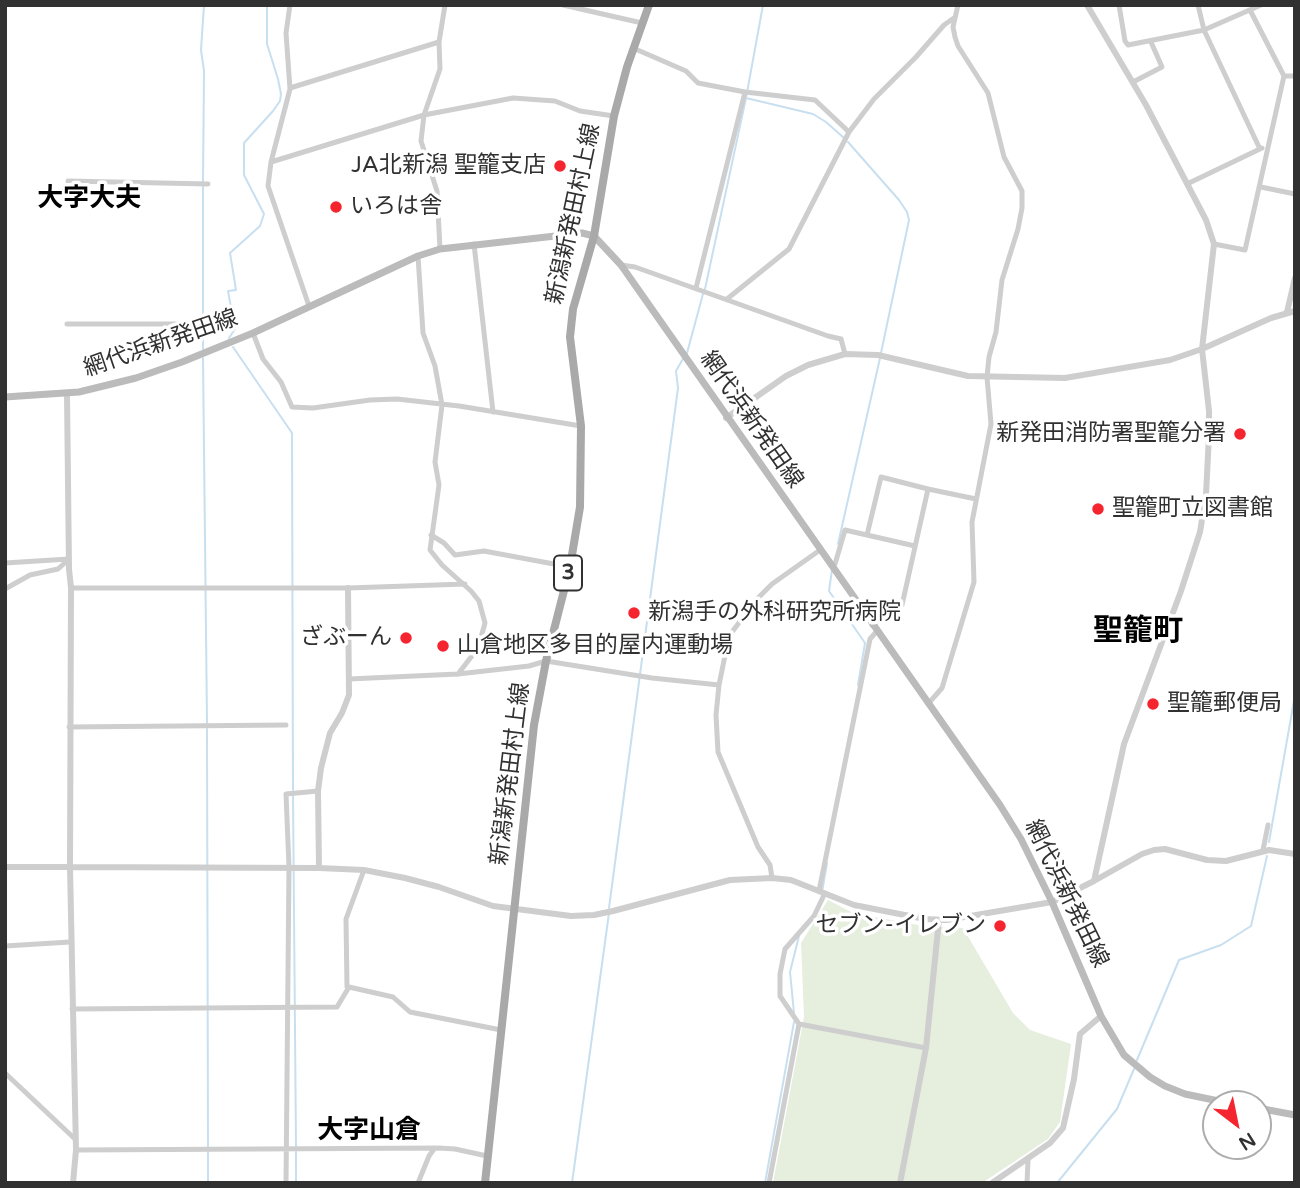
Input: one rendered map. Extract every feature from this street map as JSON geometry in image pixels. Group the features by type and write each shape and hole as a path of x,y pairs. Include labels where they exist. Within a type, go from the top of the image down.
{"main road":[{"name":"新潟新発田村上線","path":"485,1183 534,725 546,661 570,567 580,507 581,426 570,337 573,309 594,236 614,116 633,48 649,5"},
{"name":"網代浜新発田線","path":"5,397 67,394 136,378 193,359 418,256 440,249 582,233 594,236 621,265 1000,805 1021,839 1052,902 1101,1016 1124,1055 1150,1077 1185,1094 1202,1098"},
{"path":"1272,1111 1295,1115"}],"street":[{"path":"290,5 286,33 290,88 271,162 268,186 309,306"},
{"path":"440,249 437,191 421,141 424,115 440,69 439,42 445,5"},
{"path":"563,5 642,23"},
{"path":"928,704 942,688 974,582 972,522 990,424 987,377 996,332 999,293 1018,229 1022,191 1004,157 988,93 958,46 953,27 958,5"},
{"path":"1087,5 1133,82 1206,220 1214,244 1202,349 1209,435 1206,495 1200,532 1181,592 1124,744 1094,881"},
{"path":"1119,5 1128,46 1203,30 1261,5"},
{"path":"1198,5 1203,30 1259,147"},
{"path":"1214,244 1245,250 1284,76 1251,10"},
{"path":"727,299 789,249 849,132 874,99 944,25 954,18"},
{"path":"1133,82 1162,67 1151,41"},
{"path":"290,88 439,42"},
{"path":"633,48 686,71 698,83 745,92 815,100 849,132"},
{"path":"1284,76 1295,76"},
{"path":"696,288 745,92"},
{"path":"271,162 424,115 513,98 555,101 580,111 614,116"},
{"path":"1187,184 1259,147 1268,149"},
{"path":"68,181 208,184"},
{"path":"1261,187 1295,194"},
{"path":"474,244 493,412"},
{"path":"418,256 423,333 435,366 442,405 435,462 439,485 430,550 479,601 485,623 478,648 458,674"},
{"path":"621,265 635,267 841,339 845,354"},
{"path":"726,418 786,376 808,365 845,354 878,355 945,372 987,377 1065,378 1170,360 1291,311 1295,278"},
{"path":"68,324 209,324"},
{"path":"253,333 262,359 281,382 292,407 313,408 397,399 581,426"},
{"path":"67,394 71,588 70,867 76,1150 73,1183"},
{"path":"867,535 880,477 976,499"},
{"path":"769,1183 799,1024 780,996 780,974 785,949 814,916 822,892 870,639 875,628 902,605 929,489"},
{"path":"832,566 835,564 843,531 915,545"},
{"path":"431,535 444,543 455,555 484,551 570,567"},
{"path":"772,878 770,865 758,847 718,751 716,715 719,685 729,636 772,584 820,550"},
{"path":"5,563 69,559"},
{"path":"5,589 30,575 58,569 69,559"},
{"path":"71,588 465,584"},
{"path":"319,868 318,791 327,741 348,701 348,587"},
{"path":"349,679 458,674 529,666 546,661 652,678 719,685"},
{"path":"69,727 286,725"},
{"path":"286,1183 289,867 286,794 318,791"},
{"path":"1264,850 1268,825"},
{"path":"5,867 289,867 364,870 439,887 493,906 571,916 594,915 730,880 772,878 791,880 854,905 939,920 960,919 1052,902 1154,850 1165,849 1207,860 1226,861 1264,850 1295,854"},
{"path":"364,870 346,919 347,987 393,997 410,1012 501,1030"},
{"path":"900,1183 926,1048 939,920"},
{"path":"5,946 71,942"},
{"path":"72,1009 337,1007 349,987"},
{"path":"992,1183 1050,1143 1063,1128 1074,1079 1080,1034 1101,1016"},
{"path":"799,1024 926,1048"},
{"path":"5,1073 75,1139"},
{"path":"418,1183 429,1156 435,1149"},
{"path":"76,1150 455,1149 488,1156"},
{"path":"1027,1183 1028,1160"}],"green space":[{"path":"828,900 853,913 929,927 963,928 1013,1013 1030,1030 1071,1044 1060,1122 1048,1139 982,1183 773,1183 804,1017 801,943"}],"waterway":[{"path":"203,181 204,71 201,50 204,5"},
{"path":"229,338 235,329 228,291 236,290 230,253 260,226 264,214 244,175 244,143 273,111 281,94 267,44 267,5"},
{"path":"705,289 763,5"},
{"path":"746,98 813,114 844,138"},
{"path":"848,142 899,200 909,220 881,353"},
{"path":"203,186 203,321"},
{"path":"687,353 703,294"},
{"path":"203,326 203,349"},
{"path":"233,347 292,433 293,790"},
{"path":"609,908 678,388 676,371 684,357"},
{"path":"203,358 207,723"},
{"path":"838,544 880,358"},
{"path":"832,570 829,591 865,643 858,685"},
{"path":"1269,842 1295,695"},
{"path":"207,729 208,1147"},
{"path":"293,795 296,1147"},
{"path":"1137,1060 1179,960 1221,945 1251,926 1267,856"},
{"path":"822,892 827,863"},
{"path":"572,1183 609,913"},
{"path":"794,1013 790,972 799,936"},
{"path":"765,1183 794,1022"},
{"path":"1057,1183 1117,1109 1134,1069"},
{"path":"208,1152 208,1183"},
{"path":"296,1152 296,1183"}],"place":[{"name":"JA北新潟 聖籠支店","path":"560,166"},
{"name":"いろは舎","path":"336,207"},
{"name":"新発田消防署聖籠分署","path":"1240,434"},
{"name":"聖籠町立図書館","path":"1098,509"},
{"name":"新潟手の外科研究所病院","path":"634,613"},
{"name":"ざぶーん","path":"406,638"},
{"name":"山倉地区多目的屋内運動場","path":"443,646"},
{"name":"聖籠郵便局","path":"1153,704"},
{"name":"セブン-イレブン","path":"1000,926"}],"district":[{"name":"大字大夫","path":"89,199"},
{"name":"聖籠町","path":"1138,632"},
{"name":"大字山倉","path":"369,1131"}]}
